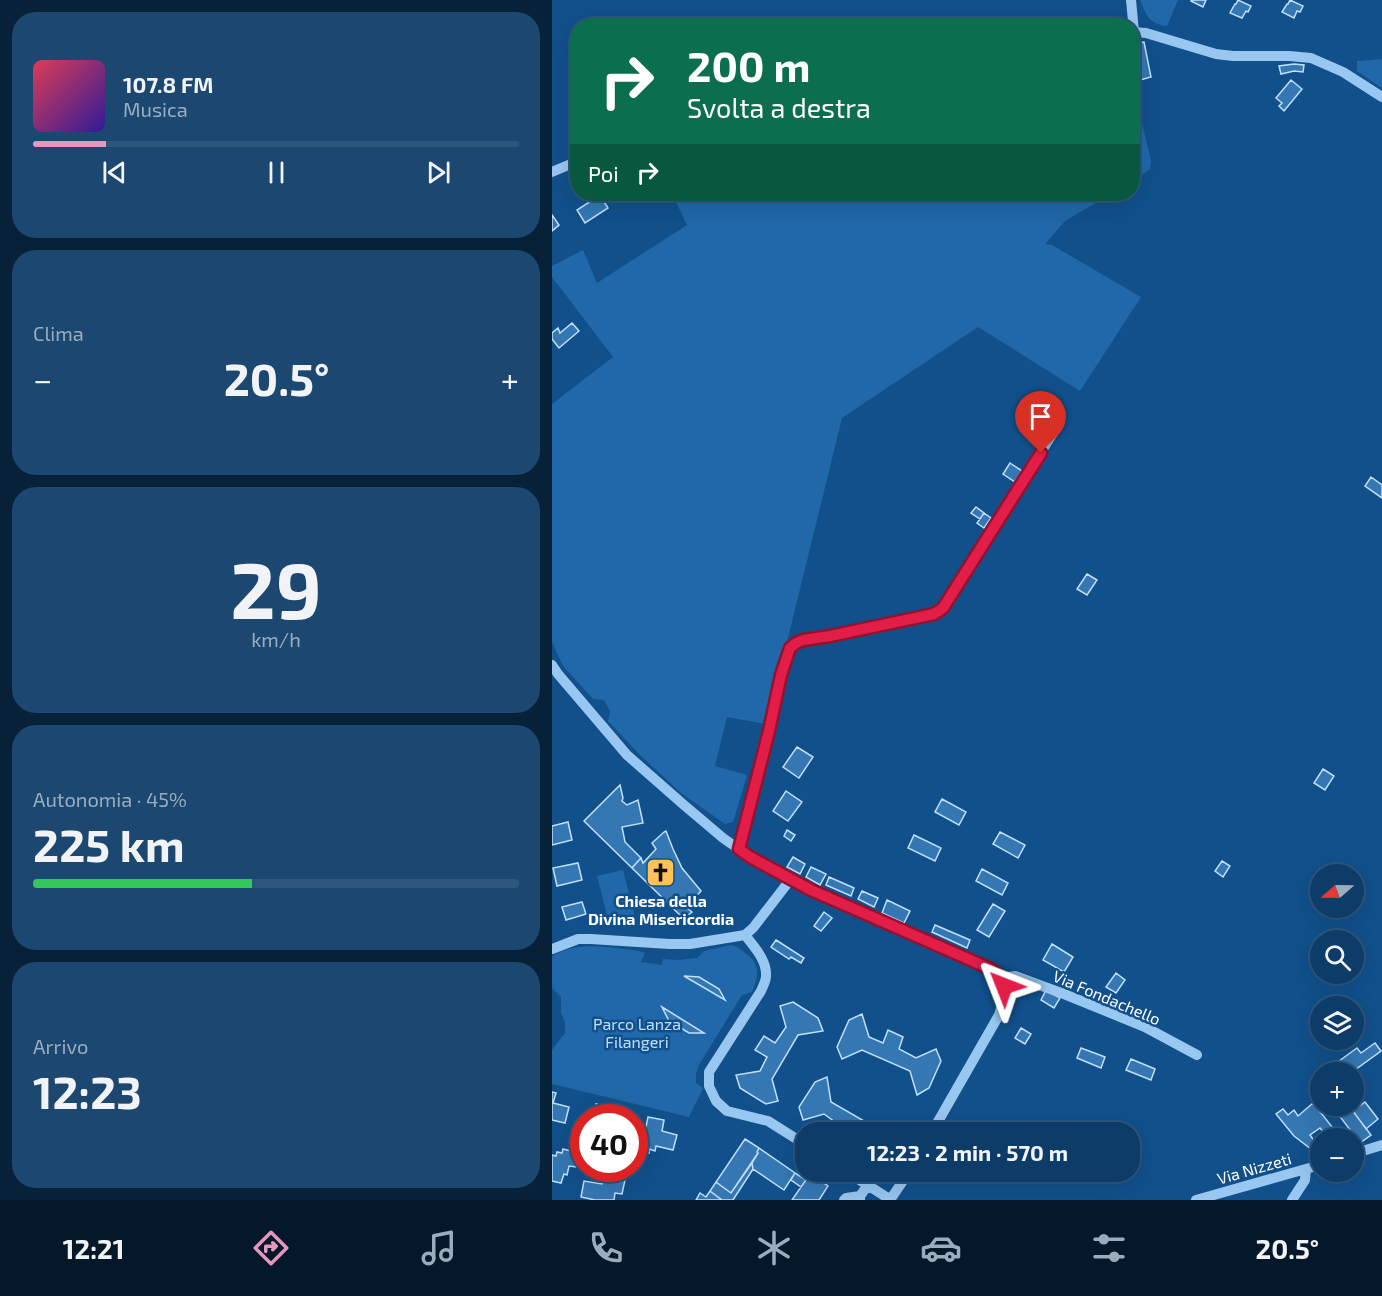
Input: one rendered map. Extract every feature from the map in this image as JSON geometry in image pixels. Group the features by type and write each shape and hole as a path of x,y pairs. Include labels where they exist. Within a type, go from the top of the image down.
{"street":[{"path":"1131,0 1132,18"},
{"path":"1140,33 1216,54 1311,58 1343,72 1382,97"},
{"path":"552,172 570,164"},
{"path":"739,849 781,675 790,648 803,640 939,612 1053,433"},
{"path":"552,665 627,755 723,838 750,857 790,880 991,969 1002,978 1004,1000 999,1015 938,1122"},
{"path":"552,948 578,939 679,944 745,935 790,880"},
{"path":"745,935 764,964 766,977 761,991 709,1072 709,1086 716,1101 727,1111 768,1121 795,1138"},
{"name":"Via Fondachello","path":"1002,978 1015,976 1064,994 1145,1027 1197,1055"},
{"path":"1364,1151 1382,1145"},
{"name":"Via Nizzeti","path":"1196,1200 1310,1168"},
{"path":"1292,1200 1305,1180 1306,1169"},
{"path":"863,1182 890,1200 902,1182"},
{"path":"844,1200 860,1198 868,1185"}],"green space":[{"path":"1140,0 1178,0 1167,26 1152,21"},
{"path":"1382,59 1382,88 1357,71 1357,61"},
{"path":"1140,115 1151,160 1150,169 1140,176"},
{"path":"675,201 1099,201 1065,221 1045,244 1052,245 1141,297 1080,391 978,327 842,418 765,724 727,717 715,766 747,775 733,822 725,824 681,793 641,756 608,721 610,711 604,700 593,699 563,666 552,642 552,404 613,357 552,277 552,266 583,250 597,283 687,225"},
{"path":"623,870 635,917 609,923 597,876"},
{"name":"Parco Lanza Filangeri","path":"731,945 741,949 756,965 757,975 752,992 742,995 699,1065 696,1083 703,1088 689,1117 648,1107 648,1104 635,1104 552,1084 552,1050 565,1033 565,1022 561,1013 561,997 552,988 552,956 573,948 606,947 639,951 645,953 641,962 662,965 663,959 697,958 704,951"}],"building":[{"path":"1191,0 1206,0 1203,7"},
{"path":"1238,0 1251,6 1242,18 1230,13"},
{"path":"1290,0 1303,6 1294,18 1282,12"},
{"path":"1144,42 1151,77 1140,80 1140,43"},
{"path":"1304,65 1303,72 1294,71 1281,74 1279,66"},
{"path":"1291,80 1302,89 1284,111 1279,106 1282,103 1276,98"},
{"path":"591,201 604,201 608,208 585,223 577,210"},
{"path":"552,215 559,225 552,231"},
{"path":"572,323 579,331 559,348 552,339 552,333 558,328 560,333"},
{"path":"1010,463 1022,471 1015,482 1003,474"},
{"path":"1371,477 1382,485 1382,498 1365,486"},
{"path":"976,507 984,513 980,519 971,513"},
{"path":"984,513 991,518 984,528 977,523"},
{"path":"1087,574 1097,580 1087,595 1077,589"},
{"path":"797,747 813,757 799,778 783,767"},
{"path":"1323,769 1334,776 1325,790 1314,783"},
{"path":"620,785 622,801 627,805 638,800 643,823 622,827 625,842 641,858 632,868 584,821"},
{"path":"786,791 802,802 788,821 773,811"},
{"path":"942,799 966,812 959,825 935,812"},
{"path":"568,822 572,840 552,845 552,826"},
{"path":"787,830 795,835 791,841 784,836"},
{"name":"Chiesa della Divina Misericordia","path":"666,831 682,868 701,891 686,907 692,912 684,919 632,868 641,858 643,863 656,849 652,843"},
{"path":"1000,832 1025,845 1018,858 993,844"},
{"path":"914,835 941,848 935,861 908,848"},
{"path":"793,857 805,864 800,874 787,867"},
{"path":"1222,861 1230,866 1223,877 1215,871"},
{"path":"578,863 582,880 557,886 553,868"},
{"path":"811,867 826,874 820,885 806,877"},
{"path":"982,869 1008,883 1002,895 976,881"},
{"path":"829,877 854,888 851,896 826,885"},
{"path":"862,891 878,898 874,907 858,899"},
{"path":"887,900 910,911 904,923 882,913"},
{"path":"582,902 586,914 566,920 562,907"},
{"path":"993,904 1005,911 989,937 977,930"},
{"path":"824,912 832,918 821,931 814,926"},
{"path":"935,925 970,940 967,948 932,932"},
{"path":"776,940 804,958 801,963 791,957 789,959 771,947"},
{"path":"1052,944 1073,957 1064,972 1043,960"},
{"path":"1116,973 1125,980 1116,993 1106,987"},
{"path":"684,976 699,977 719,989 725,1000"},
{"path":"1046,990 1060,998 1054,1008 1041,1000"},
{"path":"793,1002 818,1018 823,1031 798,1035 772,1079 778,1101 766,1104 740,1088 736,1075 760,1071 767,1057 755,1050 764,1036 775,1043 786,1027 780,1006"},
{"path":"662,1007 704,1033 689,1033 669,1021"},
{"path":"862,1014 869,1037 883,1043 888,1030 903,1037 899,1049 916,1058 936,1049 941,1061 929,1088 917,1095 910,1071 862,1050 842,1059 837,1047 849,1020"},
{"path":"1021,1028 1031,1034 1025,1044 1015,1038"},
{"path":"1375,1043 1381,1051 1364,1063 1338,1062 1354,1050 1361,1053"},
{"path":"1081,1048 1105,1057 1101,1068 1077,1058"},
{"path":"1131,1059 1155,1069 1151,1080 1126,1070"},
{"path":"827,1077 831,1102 866,1122 835,1122 824,1114 803,1120 799,1107 815,1082"},
{"path":"552,1092 556,1093 553,1103 569,1107 565,1123 552,1120"},
{"path":"1364,1103 1378,1119 1366,1129 1357,1116 1364,1116"},
{"path":"1310,1106 1310,1116 1323,1116 1333,1128 1310,1128 1310,1148 1294,1136 1276,1114 1283,1109 1288,1115 1294,1110 1298,1116"},
{"path":"1340,1116 1357,1116 1371,1135 1364,1140 1364,1128 1349,1128"},
{"path":"648,1117 664,1120 662,1131 677,1135 673,1150 656,1146 655,1151 649,1149 649,1153"},
{"path":"745,1139 759,1148 758,1153 731,1193 716,1182"},
{"path":"759,1148 795,1173 784,1190 753,1169 752,1163"},
{"path":"563,1149 570,1151 570,1166 561,1183 552,1181 552,1155 556,1156 557,1152 562,1153"},
{"path":"752,1163 753,1169 733,1200 722,1200 710,1191 716,1182 731,1193"},
{"path":"795,1173 795,1182 805,1182 801,1187 791,1180"},
{"path":"584,1182 602,1184 602,1182 625,1182 622,1194 615,1193 614,1200 581,1197"},
{"path":"804,1182 822,1182 828,1186 819,1200 792,1200"},
{"path":"710,1191 722,1200 696,1200 700,1193 706,1197"}],"place":[{"name":"Chiesa della Divina Misericordia","path":"661,872"}],"route":[{"path":"1004,986 1002,978 991,969 811,890 739,849 781,675 790,648 803,640 939,612 1041,453"}]}
